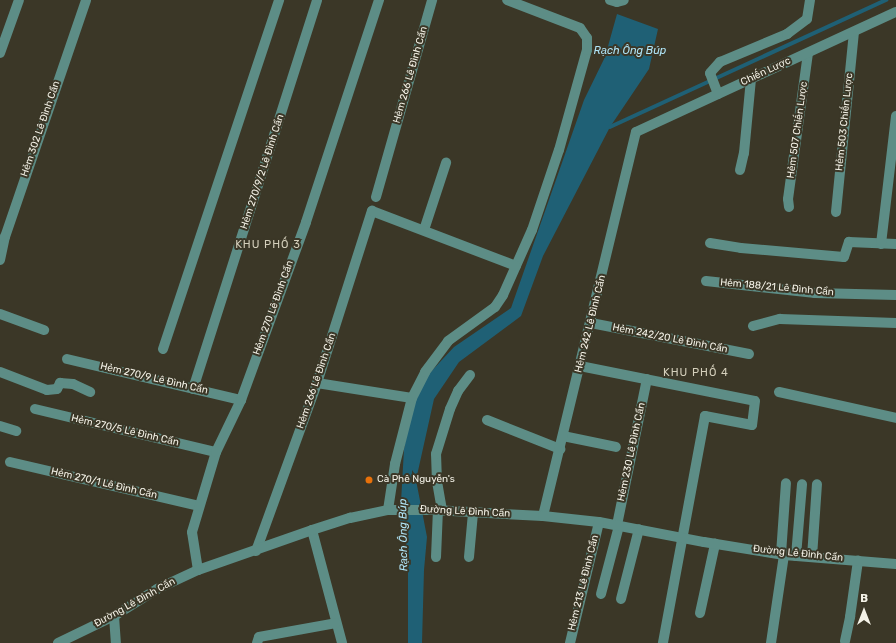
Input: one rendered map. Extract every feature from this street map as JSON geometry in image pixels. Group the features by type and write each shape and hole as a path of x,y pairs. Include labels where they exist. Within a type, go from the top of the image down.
{"street":[{"path":"0,53 19,0"},
{"name":"Hẻm 302 Lê Đình Cẩn","path":"0,260 4,237 86,0"},
{"path":"163,349 278,0"},
{"name":"Hẻm 270/9/2 Lê Đình Cẩn","path":"193,389 317,0"},
{"name":"Hẻm 270 Lê Đình Cẩn","path":"198,570 192,532 216,452 241,400 306,222 379,0"},
{"name":"Hẻm 266 Lê Đình Cẩn","path":"376,197 432,0"},
{"path":"388,510 395,464 412,398 425,372 448,341 495,307 503,295 532,230 559,150 587,50 588,38 580,28 507,0"},
{"path":"610,0 617,2 624,0"},
{"path":"718,93 711,79 710,73 720,62 787,34 807,19 810,0"},
{"name":"Chiến Lược","path":"636,132 896,12"},
{"name":"Hẻm 503 Chiến Lược","path":"836,212 854,32"},
{"name":"Hẻm 507 Chiến Lược","path":"789,207 788,199 808,53"},
{"path":"740,170 744,153 751,79"},
{"path":"880,244 896,116"},
{"name":"Hẻm 242 Lê Đình Cẩn","path":"543,516 591,323 636,132"},
{"path":"446,163 424,230 516,266"},
{"name":"Hẻm 266 Lê Đình Cẩn","path":"256,550 317,383 372,211 424,230"},
{"path":"710,243 741,248 844,257 849,242 896,244"},
{"name":"Hẻm 188/21 Lê Đình Cẩn","path":"706,281 815,293 896,295"},
{"path":"0,314 44,330"},
{"path":"753,326 780,320 896,323"},
{"name":"Hẻm 242/20 Lê Đình Cẩn","path":"591,323 749,354"},
{"name":"Hẻm 270/9 Lê Đình Cẩn","path":"67,358 241,400"},
{"path":"580,366 755,401 752,425 705,416 663,643"},
{"path":"0,372 48,390 57,389 60,383 73,384 90,392"},
{"path":"436,557 438,510 436,454 450,409 458,391 470,375"},
{"name":"Hẻm 230 Lê Đình Cẩn","path":"601,594 618,526 647,379"},
{"path":"317,383 412,398"},
{"path":"779,392 896,418"},
{"name":"Hẻm 270/5 Lê Đình Cẩn","path":"35,409 216,452"},
{"path":"487,420 560,449"},
{"path":"0,426 16,431"},
{"path":"563,436 616,447"},
{"name":"Hẻm 270/1 Lê Đình Cẩn","path":"10,462 199,506"},
{"path":"771,643 782,555 786,483"},
{"path":"796,556 802,484"},
{"path":"812,557 817,484"},
{"name":"Đường Lê Đình Cẩn","path":"58,643 114,616 157,589 198,570 350,518 388,510 438,510 543,516 599,522 782,555 896,564"},
{"path":"469,557 473,513"},
{"name":"Hẻm 213 Lê Đình Cẩn","path":"570,643 599,522"},
{"path":"621,599 639,529"},
{"path":"312,530 342,643"},
{"path":"700,614 715,544"},
{"path":"845,641 858,561"},
{"path":"114,616 116,643"},
{"path":"257,643 259,637 336,623"}],"water":[{"name":"Rạch Ông Búp","path":"617,14 658,29 649,69 610,127 543,256 521,316 459,362 434,399 416,480 427,537 424,570 422,643 408,643 408,553 400,520 404,449 410,414 426,377 454,347 511,308 584,100 605,57"}],"waterway":[{"path":"610,127 886,0"}],"place":[{"name":"Cà Phê Nguyễn's","path":"369,480"}],"district":[{"name":"KHU PHỐ 3","path":"268,245"},
{"name":"KHU PHỐ 4","path":"696,373"}]}
